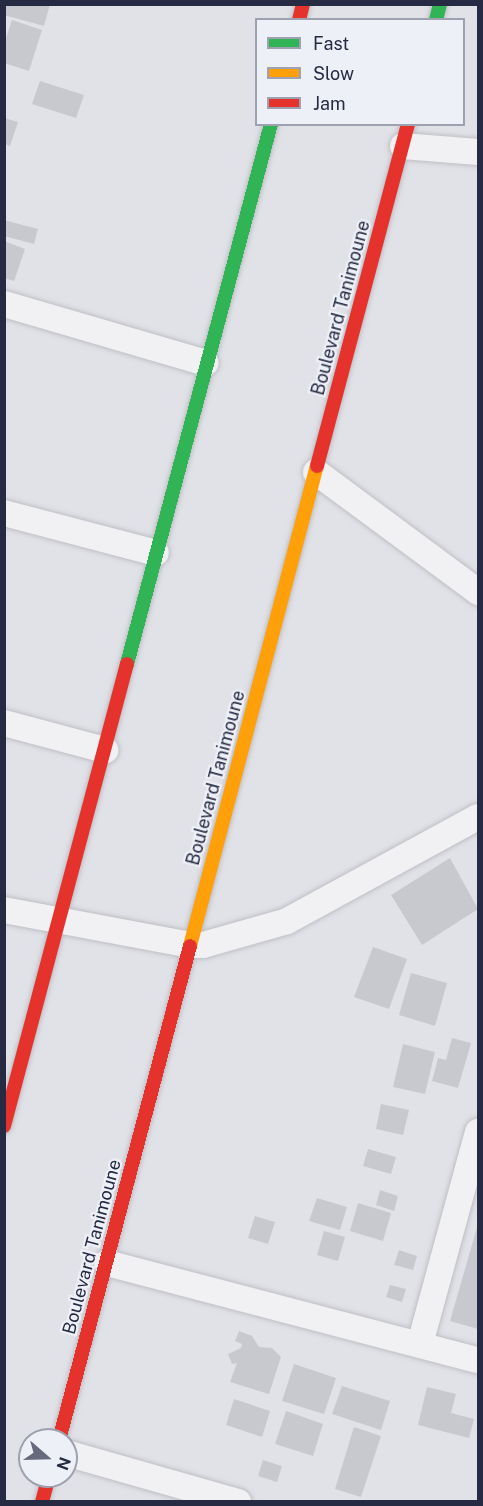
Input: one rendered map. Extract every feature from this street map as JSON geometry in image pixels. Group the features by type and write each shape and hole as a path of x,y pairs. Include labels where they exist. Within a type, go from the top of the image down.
{"main road":[{"path":"4,1126 61,921 206,363 270,126"},
{"name":"Boulevard Tanimoune","path":"62,1428 406,135"}],"street":[{"path":"406,135 478,152"},
{"path":"4,304 206,363"},
{"path":"316,472 478,592"},
{"path":"4,513 156,553"},
{"path":"4,723 105,750"},
{"path":"4,910 191,945 203,945 246,935 287,921 478,817"},
{"path":"420,1344 478,1132"},
{"path":"106,1263 478,1360"},
{"path":"78,1456 238,1502"}],"building":[{"path":"6,4 50,4 44,26 4,15"},
{"path":"12,20 42,30 29,71 4,63 4,44"},
{"path":"40,81 84,95 76,118 32,104"},
{"path":"4,118 18,122 10,146 4,144"},
{"path":"4,220 38,229 34,244 4,236"},
{"path":"4,241 25,249 14,281 4,278"},
{"path":"450,858 478,909 422,945 391,895"},
{"path":"373,947 407,959 389,1009 354,997"},
{"path":"411,973 447,983 435,1026 399,1015"},
{"path":"452,1038 471,1043 458,1088 432,1081 438,1058 446,1060"},
{"path":"403,1044 435,1052 425,1094 393,1087"},
{"path":"381,1104 409,1110 403,1135 376,1129"},
{"path":"368,1149 396,1157 391,1174 363,1166"},
{"path":"380,1190 398,1196 394,1211 376,1205"},
{"path":"317,1198 347,1207 340,1230 309,1221"},
{"path":"358,1203 391,1213 383,1241 350,1231"},
{"path":"255,1216 275,1222 268,1244 248,1238"},
{"path":"478,1224 478,1329 450,1321"},
{"path":"324,1231 345,1237 338,1261 317,1255"},
{"path":"399,1250 417,1256 413,1270 394,1265"},
{"path":"390,1285 406,1289 402,1302 386,1297"},
{"path":"239,1331 252,1336 259,1347 272,1348 281,1357 269,1394 230,1382 237,1363 232,1364 228,1354 241,1348 242,1344 235,1341"},
{"path":"294,1364 336,1378 324,1414 282,1401"},
{"path":"342,1386 390,1401 381,1430 332,1414"},
{"path":"427,1387 456,1394 451,1413 474,1419 469,1438 418,1425"},
{"path":"234,1399 270,1411 262,1437 226,1425"},
{"path":"286,1411 323,1424 313,1456 275,1444"},
{"path":"354,1427 381,1436 361,1497 335,1489"},
{"path":"263,1460 282,1466 277,1482 258,1476"}],"traffic: fast":[{"path":"436,18 440,4"},
{"path":"127,664 270,126"}],"traffic: slow":[{"path":"190,946 317,466"}],"traffic: jam":[{"path":"300,18 303,4"},
{"path":"317,466 407,126"},
{"path":"4,1126 127,664"},
{"path":"62,1428 190,946"},
{"path":"42,1502 46,1488"}]}
